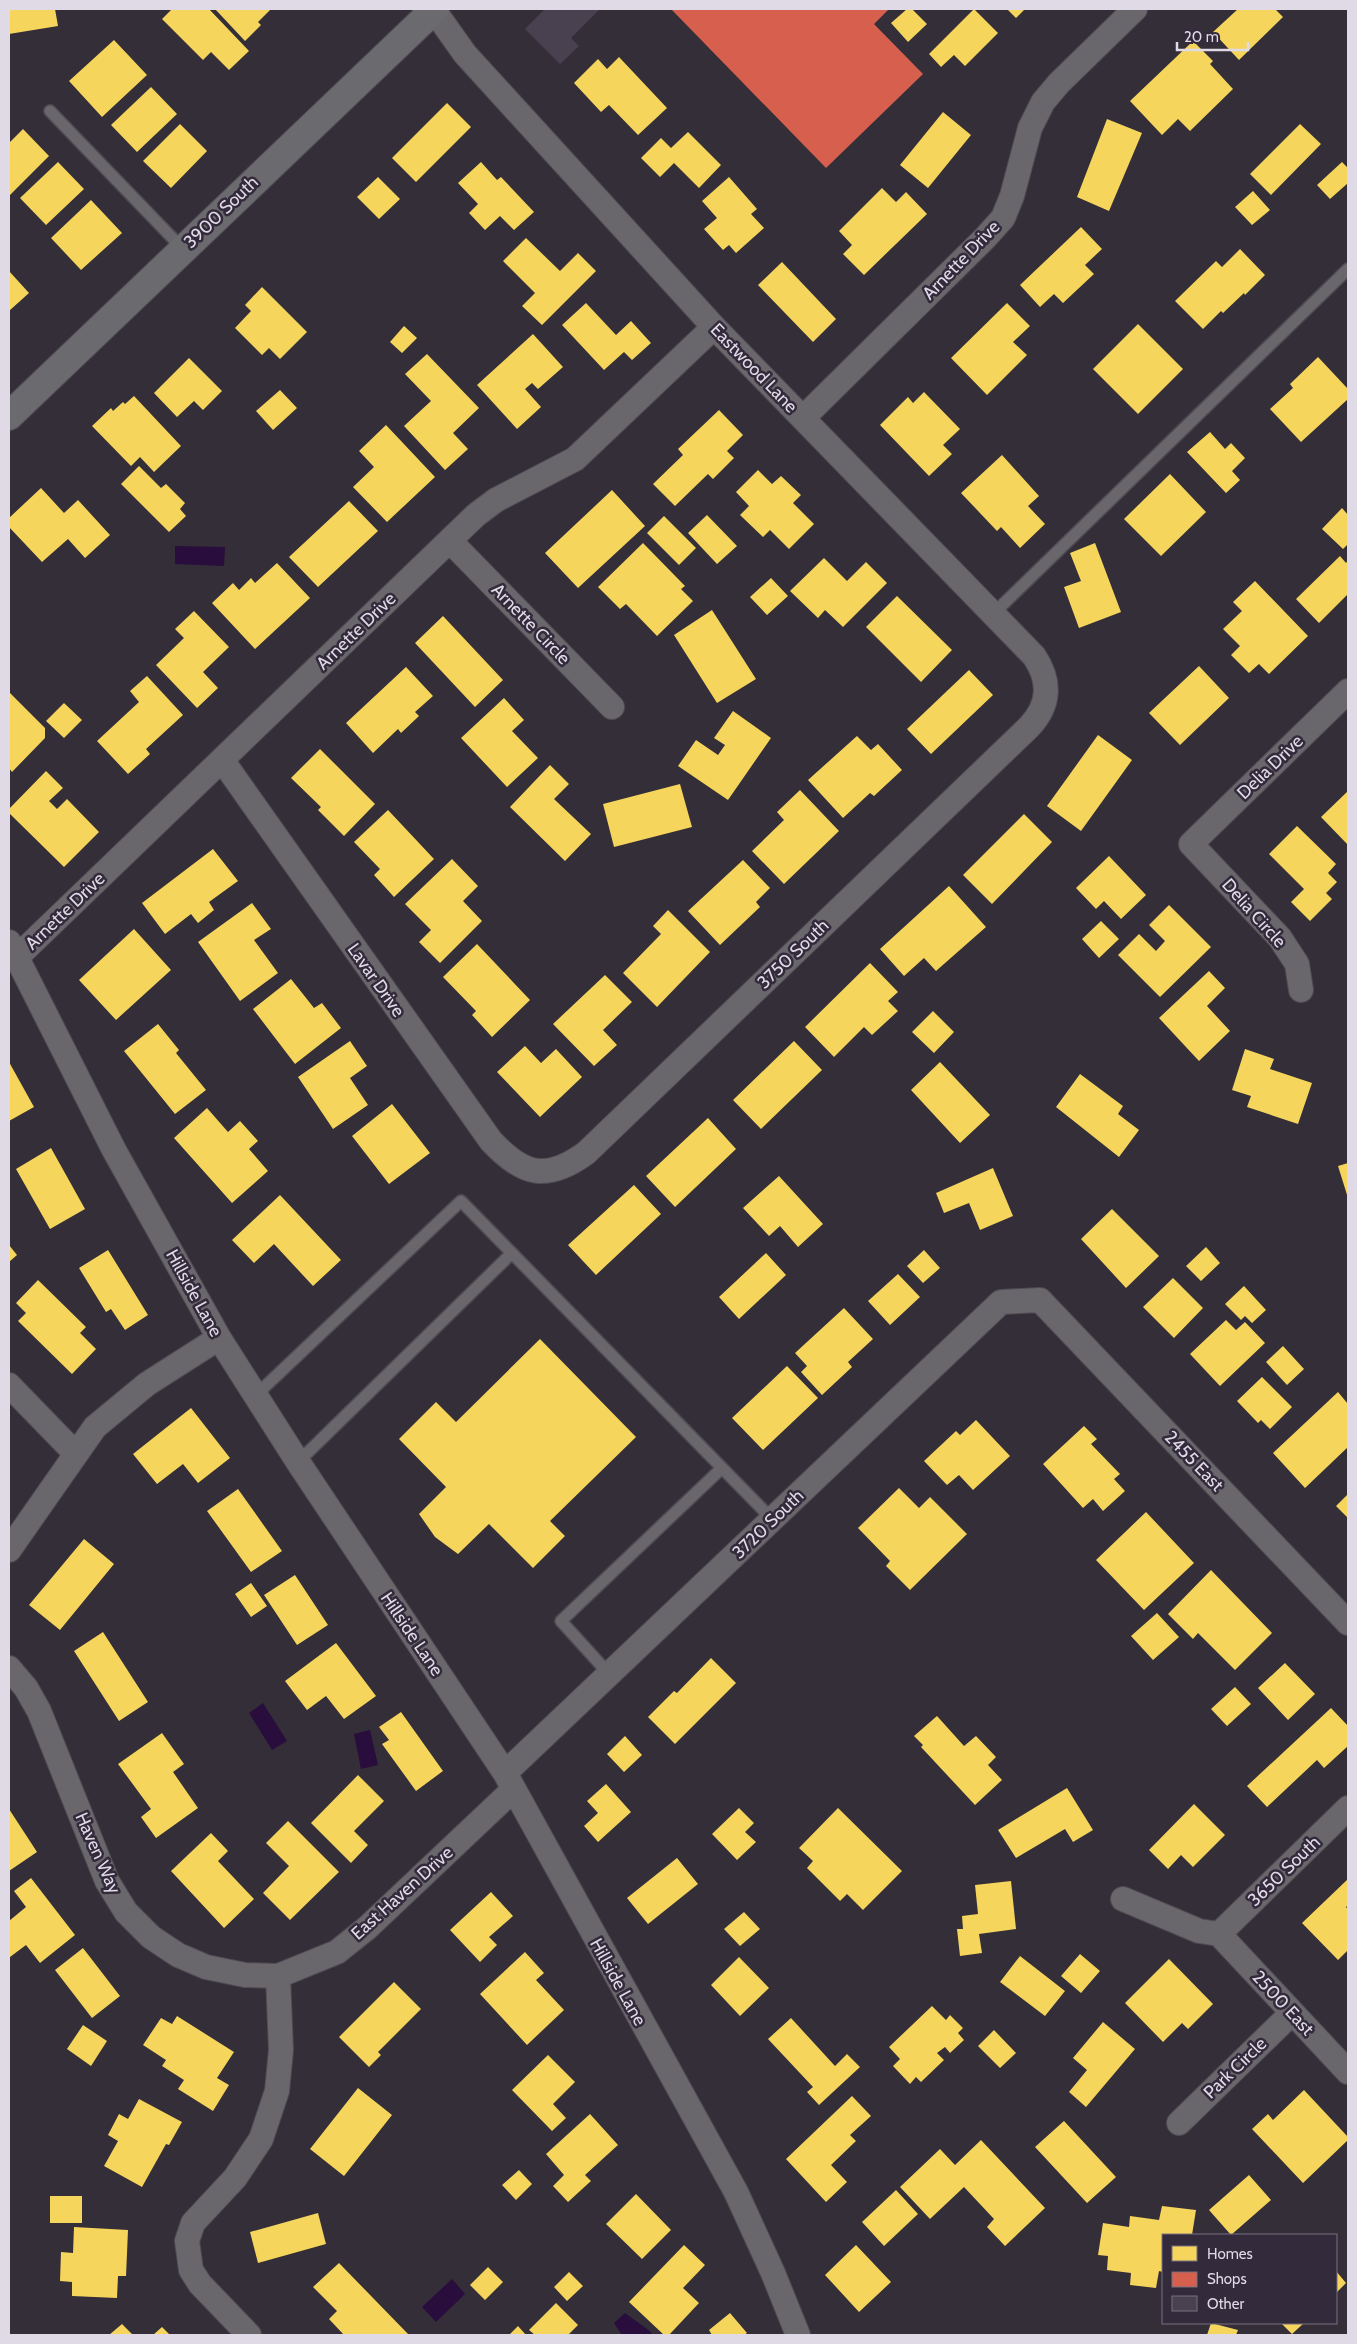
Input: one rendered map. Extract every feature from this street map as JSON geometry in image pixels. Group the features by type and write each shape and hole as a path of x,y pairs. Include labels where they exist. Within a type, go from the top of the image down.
{"main road":[{"name":"3900 South","path":"9,416 434,9"}],"street":[{"name":"Eastwood Lane","path":"434,9 465,54 714,327 1034,656 1044,675 1047,688 1046,701 1042,710 1029,727"},
{"name":"Arnette Drive","path":"803,418 1003,218 1012,196 1030,128 1043,102 1059,83 1135,9"},
{"name":"Arnette Drive","path":"12,950 222,760 476,515 496,500 575,459 714,327"},
{"name":"Arnette Circle","path":"450,541 612,708"},
{"name":"Delia Drive","path":"1191,844 1348,690"},
{"name":"3750 South","path":"550,1170 568,1166 586,1153 1029,727"},
{"name":"Lavar Drive","path":"222,760 491,1141 505,1156 520,1167 550,1170"},
{"name":"Delia Circle","path":"1191,844 1280,938 1298,964 1301,990"},
{"name":"Hillside Lane","path":"12,950 109,1141 219,1338 298,1462 509,1782 736,2192 773,2273 798,2335"},
{"name":"3720 South","path":"509,1782 610,1675 1001,1302 1040,1300"},
{"name":"2455 East","path":"1040,1300 1348,1623"},
{"path":"9,1550 95,1427 147,1384 219,1338"},
{"path":"9,1385 75,1453"},
{"name":"Haven Way","path":"9,1668 26,1688 39,1711 108,1881 126,1912 151,1937 178,1955 206,1967 245,1975 278,1976"},
{"name":"East Haven Drive","path":"278,1976 337,1952 368,1928 509,1782"},
{"name":"3650 South","path":"1219,1934 1348,1808"},
{"path":"1124,1899 1199,1931 1219,1934"},
{"name":"2500 East","path":"1219,1934 1348,2072"},
{"path":"249,2335 200,2284 191,2270 187,2241 192,2223 235,2178 261,2139 277,2091 281,2050 278,1976"},
{"name":"Park Circle","path":"1179,2123 1292,2013"}],"lane":[{"path":"50,110 183,249"},
{"path":"993,614 1348,269"},
{"path":"255,1396 461,1201 772,1520"},
{"path":"298,1462 512,1253"},
{"path":"610,1675 561,1621 722,1468"}],"shaded area":[{"path":"175,546 225,547 224,566 175,564"},
{"path":"263,1703 287,1741 272,1750 249,1713"},
{"path":"370,1730 378,1765 361,1769 354,1734"},
{"path":"452,2279 465,2294 436,2322 422,2307"},
{"path":"625,2313 651,2332 652,2335 622,2335 614,2323"}],"building: Homes":[{"path":"9,9 55,9 58,26 9,34"},
{"path":"172,9 209,9 249,51 229,70 211,52 203,60 162,19"},
{"path":"215,9 270,10 258,22 261,25 245,41"},
{"path":"907,9 912,9 927,24 908,42 891,23"},
{"path":"974,9 998,33 965,66 954,55 941,67 929,54"},
{"path":"1007,9 1025,9 1016,18"},
{"path":"1238,9 1275,9 1283,17 1239,60 1213,32"},
{"path":"114,40 147,75 102,117 69,81"},
{"path":"1193,41 1213,61 1210,64 1233,89 1190,131 1178,119 1162,135 1130,101"},
{"path":"619,57 667,108 638,135 609,105 601,112 574,83 598,59 607,69"},
{"path":"151,87 177,114 137,152 111,125"},
{"path":"447,103 471,127 416,182 392,158"},
{"path":"943,112 971,135 928,188 900,165"},
{"path":"1107,119 1142,133 1109,211 1077,197"},
{"path":"180,124 207,151 171,188 143,161"},
{"path":"1300,124 1321,144 1271,195 1250,174"},
{"path":"23,129 49,156 9,196 9,143"},
{"path":"688,132 721,165 699,188 674,163 660,177 641,158 661,138 671,148"},
{"path":"58,162 84,189 46,225 20,198"},
{"path":"481,162 497,180 501,177 534,212 514,230 500,216 485,230 469,213 478,204 458,183"},
{"path":"1342,162 1348,168 1348,183 1330,199 1317,185"},
{"path":"378,177 400,199 379,219 357,197"},
{"path":"729,177 757,209 751,214 764,228 736,253 729,245 723,250 704,229 717,218 702,201"},
{"path":"882,188 896,202 906,192 927,214 864,275 843,254 852,245 839,231"},
{"path":"1253,191 1270,210 1252,225 1235,207"},
{"path":"91,200 122,233 81,270 51,238"},
{"path":"1081,227 1102,249 1085,265 1094,274 1063,303 1054,294 1040,307 1020,285"},
{"path":"526,238 560,271 578,253 596,271 542,325 522,306 535,293 503,261"},
{"path":"1240,249 1265,275 1245,295 1244,293 1223,313 1221,311 1203,329 1175,301 1216,261 1222,267"},
{"path":"782,262 836,319 813,342 758,285"},
{"path":"9,271 29,293 9,311"},
{"path":"262,287 307,332 280,359 269,348 262,355 235,328 251,311 245,305"},
{"path":"586,303 616,335 631,321 651,343 632,360 624,352 604,370 562,325"},
{"path":"1007,303 1030,326 1013,342 1027,355 987,395 951,358"},
{"path":"1138,324 1183,369 1138,414 1093,369"},
{"path":"404,326 417,338 402,353 390,342"},
{"path":"533,334 563,367 538,389 532,383 525,389 541,407 517,429 477,385"},
{"path":"427,354 479,408 453,433 468,449 445,470 404,426 431,401 405,374"},
{"path":"1318,357 1348,389 1348,399 1301,442 1270,409 1293,388 1290,384"},
{"path":"189,358 222,391 203,410 194,401 177,417 154,393"},
{"path":"280,390 297,408 273,430 256,411"},
{"path":"924,392 960,429 943,445 952,454 929,476 880,425 908,397 913,403"},
{"path":"134,396 181,446 154,472 140,457 131,466 92,426 111,408 113,411 123,402 125,404"},
{"path":"719,410 743,435 727,451 734,458 713,479 708,474 675,506 653,484 683,455 678,449"},
{"path":"386,425 435,477 387,522 353,487 374,467 359,451"},
{"path":"1210,432 1225,449 1231,443 1245,458 1232,471 1240,480 1226,493 1187,452"},
{"path":"1002,455 1039,496 1028,506 1045,524 1020,548 1001,527 997,531 961,493"},
{"path":"139,466 161,488 166,484 185,503 180,509 186,516 169,532 121,484"},
{"path":"758,470 772,484 781,476 801,495 793,503 814,524 789,549 770,530 763,537 740,515 749,506 736,492"},
{"path":"1170,474 1206,512 1161,556 1124,519"},
{"path":"41,488 64,513 78,500 110,535 85,558 68,539 42,562 9,527 9,518"},
{"path":"612,490 645,526 578,588 545,553"},
{"path":"349,501 378,531 318,587 289,557"},
{"path":"1342,508 1348,515 1348,544 1343,549 1322,529"},
{"path":"707,515 737,546 717,564 688,533"},
{"path":"664,516 696,548 679,565 647,533"},
{"path":"643,543 685,586 681,589 693,601 657,636 626,604 620,609 598,587"},
{"path":"1095,543 1121,612 1079,628 1064,587 1081,581 1070,553"},
{"path":"1340,556 1346,563 1348,560 1348,594 1319,623 1296,599"},
{"path":"824,558 847,581 866,562 887,583 843,627 825,610 818,618 790,591"},
{"path":"277,563 310,598 255,649 212,603 233,583 239,590 251,578 255,583"},
{"path":"771,578 788,596 767,615 750,597"},
{"path":"1255,581 1308,636 1269,674 1259,664 1249,673 1231,655 1240,646 1223,629 1242,611 1233,602"},
{"path":"897,596 952,650 921,682 866,627"},
{"path":"712,610 756,679 717,703 674,635"},
{"path":"194,611 229,647 203,672 218,688 197,708 156,665 184,638 175,629"},
{"path":"443,616 503,680 475,707 415,643"},
{"path":"1199,666 1229,698 1180,745 1149,713"},
{"path":"406,667 433,696 415,712 419,716 401,733 398,729 373,753 346,723"},
{"path":"969,670 993,695 931,754 907,729"},
{"path":"147,676 183,715 146,749 150,754 128,774 97,741 139,702 130,691"},
{"path":"9,692 45,728 45,738 12,772 9,768"},
{"path":"504,698 524,720 512,731 538,758 507,787 461,738"},
{"path":"64,703 82,720 64,738 46,721"},
{"path":"733,711 771,738 728,800 678,766 696,740 718,755 725,745 714,738"},
{"path":"1098,735 1132,760 1081,831 1047,806"},
{"path":"857,736 871,750 878,744 902,770 874,796 870,793 843,818 808,780"},
{"path":"320,749 375,804 344,836 318,810 321,807 291,778"},
{"path":"550,765 569,784 554,799 591,834 565,861 510,807"},
{"path":"46,771 63,788 49,801 57,809 67,799 99,832 64,867 9,813 9,809"},
{"path":"680,784 692,827 614,847 603,804"},
{"path":"800,790 839,831 784,884 752,851 784,820 777,812"},
{"path":"1348,791 1348,845 1321,817"},
{"path":"388,810 434,859 394,897 374,875 380,869 354,842"},
{"path":"1024,814 1052,842 992,904 963,875"},
{"path":"1297,826 1336,864 1328,873 1337,882 1326,893 1332,899 1310,921 1291,902 1304,889 1269,854"},
{"path":"213,849 238,881 209,902 214,910 198,923 191,914 165,934 142,903"},
{"path":"1109,856 1146,895 1121,919 1104,901 1096,909 1076,888"},
{"path":"452,859 478,886 463,901 482,921 440,963 419,942 431,930 405,904"},
{"path":"743,860 770,888 756,902 760,907 720,945 688,911"},
{"path":"949,886 986,927 936,971 924,958 904,976 880,949"},
{"path":"252,903 271,929 254,940 278,973 240,1001 198,942"},
{"path":"1169,905 1211,947 1160,997 1118,955 1139,934 1156,951 1165,941 1149,925"},
{"path":"668,910 710,952 657,1007 623,973 661,934 653,926"},
{"path":"1101,921 1119,939 1099,958 1082,939"},
{"path":"134,929 171,970 116,1020 79,980"},
{"path":"477,944 530,1000 492,1037 472,1015 476,1011 443,977"},
{"path":"870,963 898,992 888,1001 898,1011 872,1035 864,1027 834,1057 805,1027"},
{"path":"1209,971 1225,988 1207,1006 1230,1031 1199,1061 1159,1018"},
{"path":"605,975 632,1002 603,1030 617,1045 594,1066 553,1024"},
{"path":"291,979 314,1008 322,1003 341,1028 295,1064 253,1009"},
{"path":"933,1011 954,1032 934,1053 912,1032"},
{"path":"158,1024 179,1050 176,1053 206,1090 175,1114 124,1051"},
{"path":"350,1041 367,1066 350,1078 368,1105 333,1129 298,1077"},
{"path":"794,1041 822,1070 761,1129 733,1100"},
{"path":"525,1046 541,1063 556,1049 582,1077 540,1117 497,1072"},
{"path":"1245,1049 1274,1059 1270,1069 1312,1083 1298,1124 1247,1107 1251,1096 1232,1090"},
{"path":"9,1062 34,1107 9,1121"},
{"path":"940,1062 990,1115 960,1143 911,1090"},
{"path":"1080,1074 1123,1106 1118,1114 1139,1130 1119,1157 1056,1107"},
{"path":"392,1104 430,1153 389,1184 352,1136"},
{"path":"207,1108 228,1132 240,1121 258,1141 249,1149 268,1171 232,1203 174,1138"},
{"path":"708,1118 736,1149 675,1207 646,1176"},
{"path":"51,1148 85,1209 50,1229 16,1169"},
{"path":"1348,1163 1348,1198 1338,1166"},
{"path":"993,1168 1013,1216 980,1230 969,1203 944,1213 936,1193"},
{"path":"779,1176 823,1224 798,1247 780,1226 769,1236 743,1208"},
{"path":"634,1185 661,1214 596,1275 568,1245"},
{"path":"280,1195 341,1260 313,1286 274,1244 254,1263 232,1240"},
{"path":"1112,1209 1159,1256 1126,1288 1081,1239"},
{"path":"9,1245 17,1255 9,1262"},
{"path":"1206,1247 1220,1263 1201,1281 1186,1266"},
{"path":"108,1250 148,1315 125,1330 111,1309 106,1312 79,1268"},
{"path":"924,1250 940,1268 923,1283 907,1266"},
{"path":"766,1253 786,1275 739,1319 719,1297"},
{"path":"898,1274 920,1297 890,1325 868,1301"},
{"path":"1173,1278 1203,1308 1174,1338 1143,1307"},
{"path":"38,1280 86,1327 80,1333 96,1349 72,1374 18,1321 26,1313 16,1303"},
{"path":"1244,1286 1266,1310 1252,1323 1245,1316 1241,1320 1225,1304"},
{"path":"844,1308 873,1339 848,1362 852,1367 822,1395 801,1372 807,1366 795,1353"},
{"path":"1226,1320 1236,1330 1245,1322 1265,1343 1220,1386 1190,1354"},
{"path":"540,1339 636,1437 550,1521 565,1536 533,1568 489,1524 458,1554 435,1537 419,1514 446,1487 399,1439 436,1402 456,1422"},
{"path":"1283,1346 1304,1369 1287,1385 1266,1362"},
{"path":"787,1366 818,1398 763,1450 732,1418"},
{"path":"1262,1377 1292,1407 1270,1429 1261,1420 1258,1423 1237,1401"},
{"path":"1338,1392 1348,1404 1348,1447 1305,1488 1273,1453"},
{"path":"191,1408 230,1458 198,1483 183,1464 157,1484 133,1454"},
{"path":"976,1420 1010,1456 973,1490 959,1475 947,1485 924,1461 956,1431 960,1435"},
{"path":"1084,1426 1097,1439 1091,1444 1120,1474 1114,1479 1125,1491 1103,1511 1093,1499 1083,1508 1043,1464"},
{"path":"899,1488 919,1508 930,1497 967,1534 910,1590 886,1566 890,1561 858,1528"},
{"path":"238,1489 282,1551 251,1572 207,1511"},
{"path":"1348,1494 1348,1518 1336,1506"},
{"path":"1146,1512 1194,1563 1144,1610 1096,1560"},
{"path":"84,1539 114,1564 60,1630 29,1605"},
{"path":"1211,1570 1272,1633 1235,1670 1198,1633 1193,1639 1168,1614"},
{"path":"295,1575 328,1625 297,1645 264,1595"},
{"path":"251,1583 267,1606 251,1617 235,1594"},
{"path":"1157,1613 1179,1637 1153,1660 1131,1636"},
{"path":"103,1632 148,1702 119,1721 74,1651"},
{"path":"336,1643 376,1696 344,1719 326,1696 307,1710 285,1681"},
{"path":"711,1658 736,1683 675,1744 648,1717 674,1691 677,1693"},
{"path":"1285,1663 1315,1694 1288,1720 1258,1688"},
{"path":"1235,1687 1251,1704 1227,1726 1211,1709"},
{"path":"1331,1708 1348,1726 1348,1746 1324,1768 1317,1760 1267,1807 1247,1786"},
{"path":"401,1712 443,1771 416,1791 382,1744 389,1740 379,1727"},
{"path":"937,1716 964,1746 976,1736 996,1757 988,1765 1002,1780 975,1805 921,1747 923,1745 914,1736"},
{"path":"162,1733 184,1764 173,1772 198,1808 156,1838 141,1817 151,1809 118,1764"},
{"path":"625,1736 642,1755 624,1772 607,1754"},
{"path":"358,1775 384,1801 354,1831 368,1845 351,1863 311,1823"},
{"path":"606,1784 631,1812 598,1842 584,1826 598,1813 587,1801"},
{"path":"1067,1788 1093,1830 1073,1842 1065,1829 1016,1858 998,1830"},
{"path":"1194,1804 1225,1835 1193,1867 1181,1855 1168,1869 1149,1850"},
{"path":"739,1808 754,1823 745,1832 756,1842 737,1860 712,1834"},
{"path":"838,1808 902,1871 863,1910 847,1894 840,1901 807,1868 813,1861 799,1848"},
{"path":"9,1809 37,1852 9,1871"},
{"path":"288,1821 339,1872 290,1920 263,1893 289,1866 266,1843"},
{"path":"211,1833 228,1851 218,1861 254,1899 224,1928 171,1871"},
{"path":"677,1858 698,1884 648,1924 627,1898"},
{"path":"31,1878 75,1935 40,1963 26,1945 10,1957 9,1955 9,1921 26,1907 14,1891"},
{"path":"1348,1879 1348,1905 1346,1907 1348,1910 1348,1950 1338,1960 1302,1923"},
{"path":"1011,1881 1016,1929 979,1934 982,1953 960,1956 957,1929 963,1929 962,1916 978,1914 975,1885"},
{"path":"491,1892 513,1916 489,1937 497,1945 480,1962 450,1930"},
{"path":"744,1912 760,1929 740,1946 724,1929"},
{"path":"83,1948 120,1996 92,2018 55,1970"},
{"path":"525,1952 544,1973 536,1980 564,2010 527,2045 480,1994"},
{"path":"1080,1954 1100,1971 1081,1993 1061,1976"},
{"path":"1020,1956 1065,1991 1045,2016 1000,1982"},
{"path":"739,1957 769,1988 740,2016 711,1985"},
{"path":"1169,1959 1213,2004 1188,2029 1182,2023 1163,2042 1125,2003"},
{"path":"394,1982 421,2009 378,2052 381,2055 369,2067 339,2037"},
{"path":"932,2006 946,2020 950,2015 963,2028 958,2033 964,2040 950,2053 945,2047 937,2053 944,2060 921,2082 916,2077 910,2084 893,2066 900,2059 889,2047"},
{"path":"177,2016 234,2052 217,2078 229,2085 213,2111 178,2089 184,2080 162,2066 166,2060 143,2045 161,2018 172,2024"},
{"path":"791,2018 835,2066 847,2054 860,2067 819,2105 807,2092 813,2087 768,2039"},
{"path":"1103,2022 1135,2049 1086,2107 1069,2092 1087,2070 1073,2058"},
{"path":"83,2025 107,2041 91,2066 67,2049"},
{"path":"994,2030 1016,2053 1000,2068 978,2046"},
{"path":"548,2055 575,2082 553,2104 566,2118 552,2131 512,2090"},
{"path":"358,2088 392,2115 344,2176 310,2149"},
{"path":"1304,2090 1348,2137 1348,2140 1303,2183 1252,2129 1268,2114 1273,2120"},
{"path":"852,2096 871,2116 850,2135 856,2141 831,2165 847,2182 826,2202 786,2159"},
{"path":"139,2099 182,2122 169,2145 166,2144 142,2187 104,2166 118,2141 108,2135 119,2114 128,2119"},
{"path":"590,2114 618,2145 585,2175 591,2181 568,2202 553,2186 564,2175 546,2154"},
{"path":"1064,2121 1116,2177 1087,2203 1035,2147"},
{"path":"981,2140 1045,2208 1005,2246 987,2227 994,2219 964,2187 930,2219 900,2187 940,2149 955,2165"},
{"path":"519,2170 532,2184 516,2200 502,2185"},
{"path":"1249,2175 1271,2200 1232,2234 1209,2210"},
{"path":"896,2190 918,2214 884,2246 862,2222"},
{"path":"636,2194 671,2230 642,2259 606,2224"},
{"path":"50,2196 82,2196 82,2223 50,2223"},
{"path":"1162,2206 1196,2210 1192,2234 1162,2234 1162,2272 1159,2271 1156,2288 1130,2285 1131,2273 1107,2270 1108,2256 1098,2255 1103,2223 1129,2227 1130,2216 1159,2220"},
{"path":"318,2213 326,2244 258,2263 250,2232"},
{"path":"74,2227 128,2230 126,2276 118,2276 117,2298 72,2296 72,2282 60,2281 61,2252 73,2253"},
{"path":"684,2245 705,2265 683,2288 699,2303 669,2335 664,2335 629,2302"},
{"path":"856,2245 891,2282 859,2312 825,2275"},
{"path":"339,2263 409,2335 344,2335 329,2319 337,2311 313,2287"},
{"path":"488,2267 503,2282 485,2300 470,2285"},
{"path":"569,2272 583,2286 567,2301 554,2287"},
{"path":"1337,2272 1346,2283 1337,2292"},
{"path":"556,2303 578,2325 568,2335 535,2335 529,2330"},
{"path":"730,2313 747,2333 744,2335 712,2335 709,2330"},
{"path":"122,2324 133,2335 109,2335"},
{"path":"1211,2324 1238,2330 1236,2335 1207,2335"},
{"path":"1282,2324 1303,2324 1292,2334"},
{"path":"518,2326 526,2335 509,2335"},
{"path":"162,2327 170,2335 153,2335"}],"building: Shops":[{"path":"671,9 889,9 874,24 923,74 826,168"}],"building: Other":[{"path":"545,9 600,9 571,38 579,46 560,64 525,29"}]}
